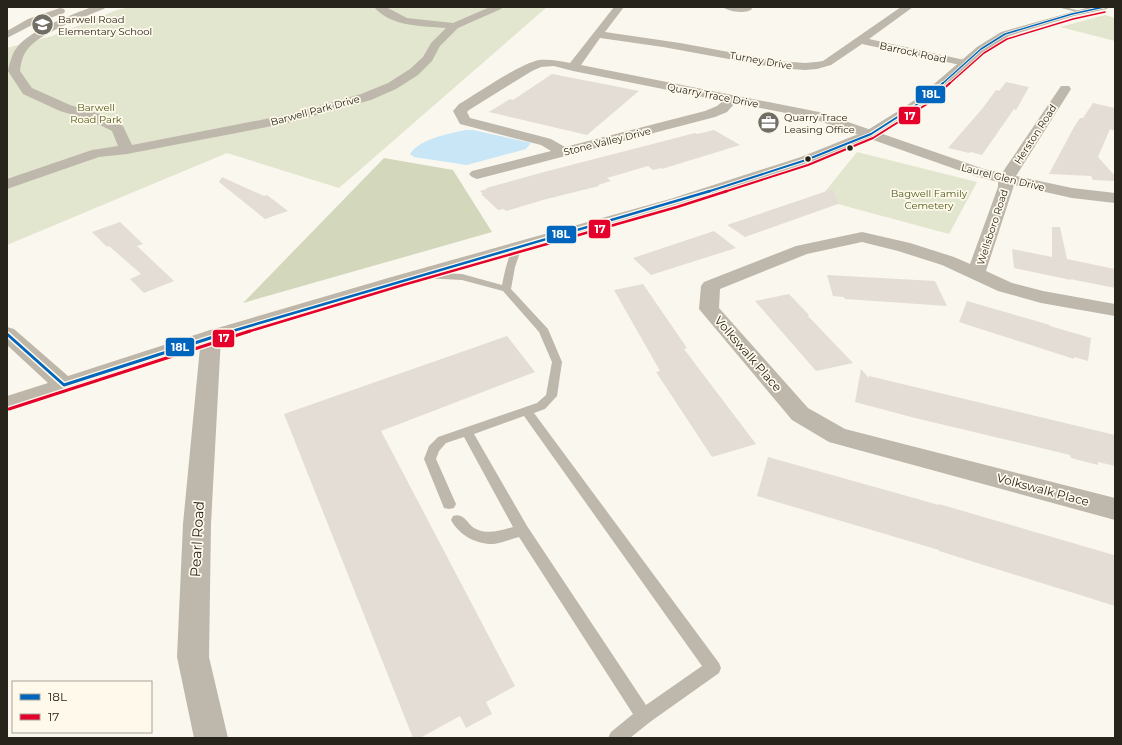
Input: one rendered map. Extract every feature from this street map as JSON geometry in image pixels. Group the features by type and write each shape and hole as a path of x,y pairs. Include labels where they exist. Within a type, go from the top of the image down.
{"main road":[{"path":"7,404 211,337 676,202 806,160 871,134 924,100 989,43 1005,34 1032,25 1104,7"},
{"path":"7,334 64,385"}],"street":[{"path":"11,33 32,21 70,7"},
{"path":"101,7 70,19 46,31 23,47 16,59 14,70 27,91 65,108 95,117 118,129 127,150"},
{"path":"379,7 393,16 405,21 454,26"},
{"name":"Barwell Park Drive","path":"7,184 97,153 127,150 288,119 366,97 392,86 414,72 428,59 435,45 454,26 498,7"},
{"path":"573,67 619,7"},
{"path":"728,7 747,9"},
{"name":"Turney Drive","path":"598,35 634,38 810,67 821,66 827,63 908,7"},
{"path":"11,33 46,31"},
{"name":"Barrock Road","path":"860,40 965,63"},
{"name":"Quarry Trace Drive","path":"564,152 546,142 465,121 460,111 464,107 528,68 539,64 554,63 814,115 871,134"},
{"name":"Herston Road","path":"1006,179 1065,89"},
{"name":"Stone Valley Drive","path":"477,174 710,114 722,108 732,98"},
{"name":"Laurel Glen Drive","path":"871,134 980,173 1072,193 1115,198"},
{"name":"Barwell Park Drive","path":"7,198 109,161 127,150"},
{"name":"Wellsboro Road","path":"976,274 1006,187 1006,179"},
{"name":"Volkswalk Place","path":"1115,310 1041,297 1005,287 948,260 862,237 802,250 711,286 709,309 800,414 838,436 1115,509"},
{"name":"Pearl Road","path":"211,337 197,524 193,657 211,738"}],"lane":[{"path":"1059,7 1081,12"},
{"path":"506,289 510,267 518,247"},
{"path":"422,275 462,277 506,289 544,331 557,362 555,383 551,396 541,406 442,440 433,449 430,459 449,504"},
{"path":"527,410 713,668 644,716 617,738"},
{"path":"467,432 522,530 644,716"},
{"path":"458,520 472,534 494,538 522,530"}],"green space":[{"name":"Barwell Road Park","path":"131,7 547,7 339,188 227,153 7,245 7,48 52,36 117,10"},
{"path":"1105,15 1115,18 1115,41 1060,27"},
{"name":"Bagwell Family Cemetery","path":"857,152 977,182 949,234 819,199"},
{"path":"384,158 453,170 492,232 243,303"}],"water":[{"path":"466,130 473,130 531,143 526,149 467,165 414,157 410,154 428,140"}],"building":[{"path":"552,74 639,91 587,135 489,112 510,99 513,100"},
{"path":"1006,82 1029,87 1016,110 1014,109 982,155 948,148 982,109 996,90 999,91"},
{"path":"1093,103 1115,108 1115,131 1110,129 1098,157 1115,176 1115,181 1093,180 1091,176 1049,174 1074,127 1080,118 1083,118"},
{"path":"714,130 740,145 662,169 653,170 648,166 607,178 611,181 598,185 599,186 506,211 504,209 498,210 481,194 483,194 480,191 544,172 695,133 697,134"},
{"path":"222,177 264,196 267,195 288,211 265,219 219,182"},
{"path":"833,189 838,204 745,237 727,225"},
{"path":"120,222 143,244 137,246 174,281 144,293 130,279 141,274 109,246 107,247 92,232"},
{"path":"1052,227 1060,227 1067,259 1115,269 1115,288 1014,268 1012,249 1052,257"},
{"path":"714,231 736,248 651,275 633,258"},
{"path":"827,275 935,281 947,306 845,299 844,297 833,296"},
{"path":"643,284 687,348 684,349 756,444 712,457 656,372 660,371 614,290"},
{"path":"789,294 853,363 816,371 755,301"},
{"path":"967,301 1091,338 1088,361 1074,357 1074,359 959,322"},
{"path":"507,336 535,372 381,431 515,686 486,702 492,714 466,728 460,716 420,738 413,738 284,414"},
{"path":"861,369 869,378 869,376 1115,435 1115,466 1098,462 1098,465 1071,458 1070,455 855,402"},
{"path":"768,457 939,504 1114,555 1115,606 939,550 757,496"}],"transit line":[{"name":"18L","path":"7,334 64,385 211,337 402,280 676,202 806,160 871,134 908,111 924,100 981,49 1005,34 1072,14 1104,7"},
{"name":"17","path":"9,409 212,342 403,285 677,207 808,165 873,138 911,115 927,104 984,53 1007,39 1073,19 1105,12"}],"place":[{"name":"Barwell Road Elementary School","path":"42,25"},
{"name":"Quarry Trace Leasing Office","path":"768,123"}]}
